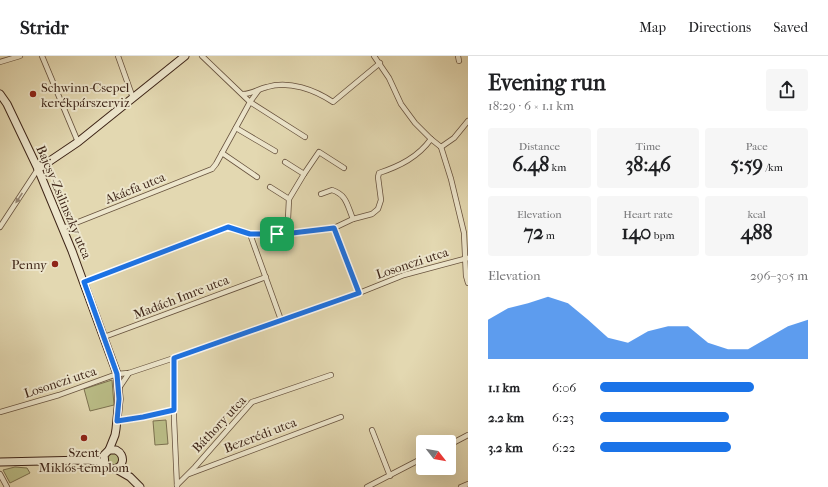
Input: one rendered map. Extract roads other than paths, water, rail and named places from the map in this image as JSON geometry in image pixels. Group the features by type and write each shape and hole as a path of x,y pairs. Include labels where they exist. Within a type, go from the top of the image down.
{"street":[{"path":"1,63 20,56"},
{"path":"42,56 78,142"},
{"path":"118,56 133,98"},
{"path":"0,227 38,170 78,142 185,56"},
{"path":"202,56 250,102 305,137"},
{"path":"374,56 389,78 402,104 415,123 441,147 460,213 464,233 467,258 466,276 468,283"},
{"path":"243,94 280,84 313,91 333,102 380,64"},
{"path":"257,177 222,153 250,102 258,91"},
{"name":"Bajcsy-Zsilinszky utca","path":"1,96 7,104 63,228 104,337 114,376 119,388 117,421 110,452"},
{"path":"441,147 454,138 468,121"},
{"path":"236,128 275,151"},
{"path":"84,282 228,227 250,234 297,233 334,228 353,219 372,214 378,209 381,200 378,177 379,173 408,161 426,147 431,139"},
{"path":"277,234 288,219 289,199 319,152 344,168"},
{"name":"Akácfa utca","path":"63,228 214,167 222,153"},
{"path":"285,162 304,174"},
{"path":"270,187 289,199"},
{"path":"321,194 332,190 340,193 348,204 353,219"},
{"path":"334,228 359,293"},
{"path":"250,234 281,320"},
{"name":"Losonczi utca","path":"0,412 59,395 114,376 129,373 174,358 359,293 404,275 467,258"},
{"name":"Madách Imre utca","path":"104,337 266,277"},
{"path":"174,358 174,410 177,486"},
{"path":"119,388 129,373"},
{"name":"Báthory utca","path":"177,486 252,402 331,375"},
{"path":"117,421 174,410"},
{"name":"Bezerédi utca","path":"187,475 341,416"},
{"path":"372,430 390,476"},
{"path":"456,441 468,435"},
{"path":"105,464 110,452"},
{"path":"86,460 110,452 120,452 123,457 122,463 116,469"},
{"path":"0,462 98,461 110,468 123,472 138,485"},
{"path":"368,487 416,462"},
{"path":"122,463 138,485"},
{"path":"0,474 7,487"},
{"path":"461,487 468,484"}],"place":[{"name":"Schwinn-Csepel kerékpárszerviz","path":"33,94"},
{"name":"Penny","path":"55,264"},
{"name":"Szent Miklós-templom","path":"84,438"}]}
